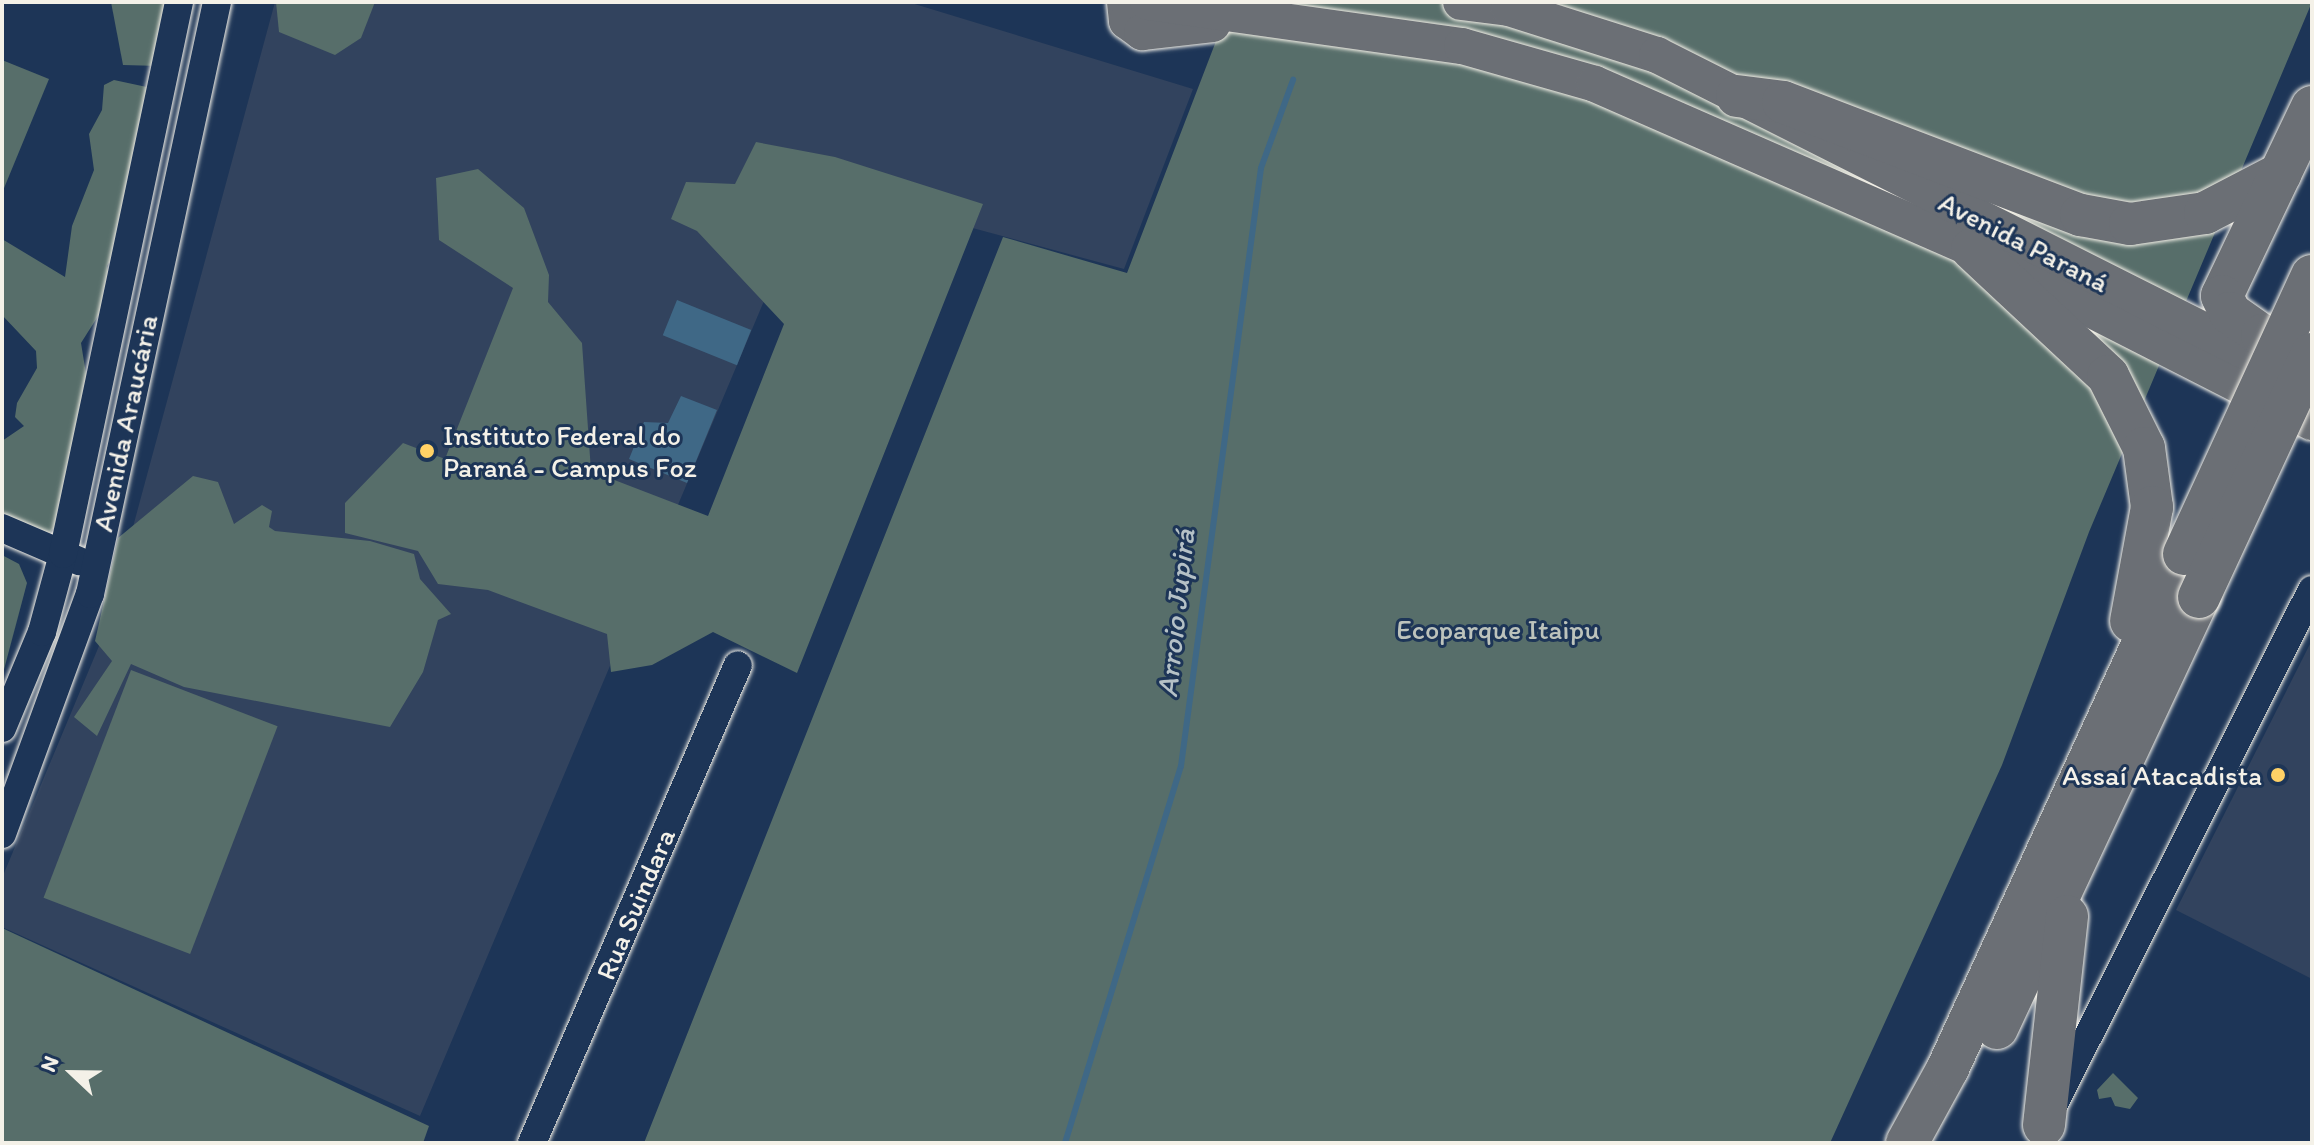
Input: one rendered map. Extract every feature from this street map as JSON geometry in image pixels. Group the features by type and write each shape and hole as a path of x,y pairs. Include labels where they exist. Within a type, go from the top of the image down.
{"highway":[{"path":"1737,96 1783,102 2081,215 2130,224 2205,213 2280,174"},
{"path":"1939,1143 2075,872 2312,357 2251,328 2222,296 2312,107"},
{"path":"1972,249 2108,376 2144,448 2152,507 2148,558 2097,741"},
{"path":"1907,1143 2312,276"},
{"path":"2039,1134 2075,872"}],"main road":[{"path":"1125,2 1127,21 1142,32 1244,19"},
{"path":"1148,2 1244,19"},
{"name":"Avenida Paraná","path":"1461,2 1590,30 1737,96 2312,384"},
{"name":"Avenida Paraná","path":"1244,19 1462,46 1540,65 1748,147 1972,249 2312,422"}],"street":[{"name":"Avenida Araucária","path":"2,728 42,632 63,554 179,2"},
{"name":"Avenida Araucária","path":"2,834 35,753 95,567 217,2"},
{"path":"2,528 95,567"},
{"path":"2039,1134 2312,590"},
{"name":"Rua Suindara","path":"532,1143 738,665"},
{"path":"2,740 35,753"}],"shaded area":[{"name":"Instituto Federal do Paraná - Campus Foz","path":"275,2 908,2 1193,89 1124,269 813,185 420,1116 2,927 2,878 104,634"},
{"path":"677,300 751,330 737,365 663,335"},
{"path":"681,396 717,410 687,483 629,459 644,422 668,423"},
{"name":"Assaí Atacadista","path":"2312,640 2312,979 2176,910"}],"green space":[{"path":"111,2 175,2 159,66 123,65"},
{"path":"276,2 375,2 361,38 335,55 279,32"},
{"name":"Ecoparque Itaipu","path":"1231,2 2312,2 2089,532 2002,765 1830,1143 644,1143 1003,237 1127,273"},
{"path":"2,60 49,79 2,193"},
{"path":"114,80 156,89 126,235 107,266 112,294 81,343 88,386 58,524 47,535 2,526 2,441 24,426 15,417 17,403 37,368 36,351 2,315 2,239 65,277 72,226 94,170 89,134 102,110 104,85"},
{"path":"756,142 835,157 983,204 797,673 713,632 652,665 611,672 607,634 488,590 438,584 418,551 345,533 345,503 403,443 445,459 513,288 439,240 436,178 478,169 524,208 549,275 548,302 582,343 591,471 708,516 784,324 697,231 671,219 686,182 735,184"},
{"path":"193,476 218,482 234,524 262,505 272,511 269,527 275,531 370,541 414,554 420,579 451,614 438,620 423,672 390,727 184,687 131,664 97,736 74,717 112,661 95,641 118,538"},
{"path":"2,555 19,564 27,583 2,677"},
{"path":"131,670 278,726 190,954 44,898"},
{"path":"2,928 429,1126 423,1143 2,1143"},
{"path":"2113,1073 2138,1098 2130,1109 2115,1106 2111,1097 2099,1099 2097,1090"}],"waterway":[{"name":"Arroio Jupirá","path":"1065,1143 1181,766 1261,168 1293,80"}],"place":[{"name":"Instituto Federal do Paraná - Campus Foz","path":"427,451"},
{"name":"Assaí Atacadista","path":"2278,775"}]}
